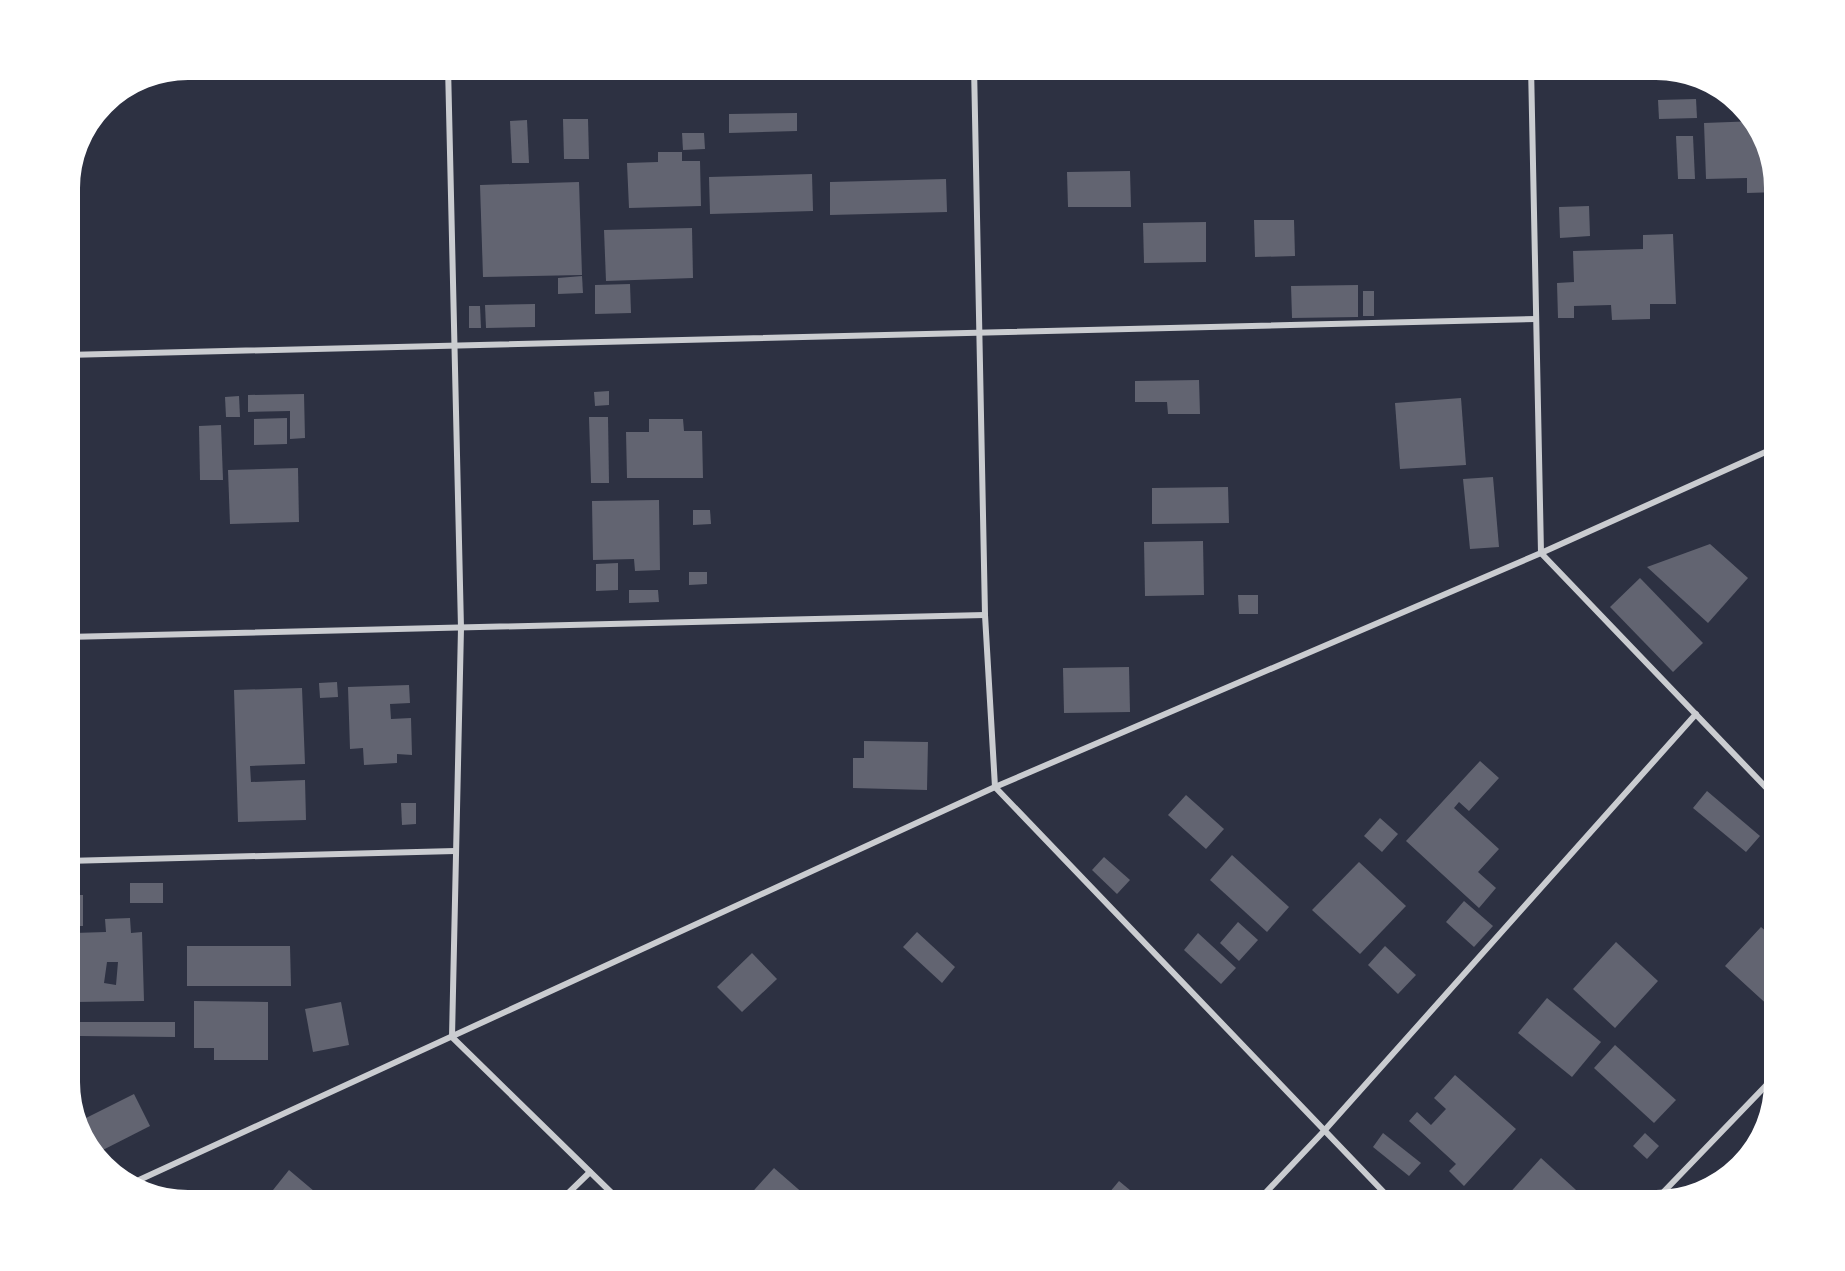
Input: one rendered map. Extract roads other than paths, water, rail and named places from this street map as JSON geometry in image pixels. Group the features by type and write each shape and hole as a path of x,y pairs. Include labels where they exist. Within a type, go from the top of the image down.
{"street":[{"path":"448,76 461,628 452,1037 614,1195"},
{"path":"974,76 985,615 995,787 1386,1195"},
{"path":"1531,76 1541,553 1768,789"},
{"path":"77,355 1536,319"},
{"path":"136,1181 995,787 1541,553 1768,451"},
{"path":"77,637 985,615"},
{"path":"1263,1195 1324,1131 1696,714"},
{"path":"77,861 455,851"},
{"path":"1661,1195 1768,1083"},
{"path":"566,1195 590,1172"}]}
